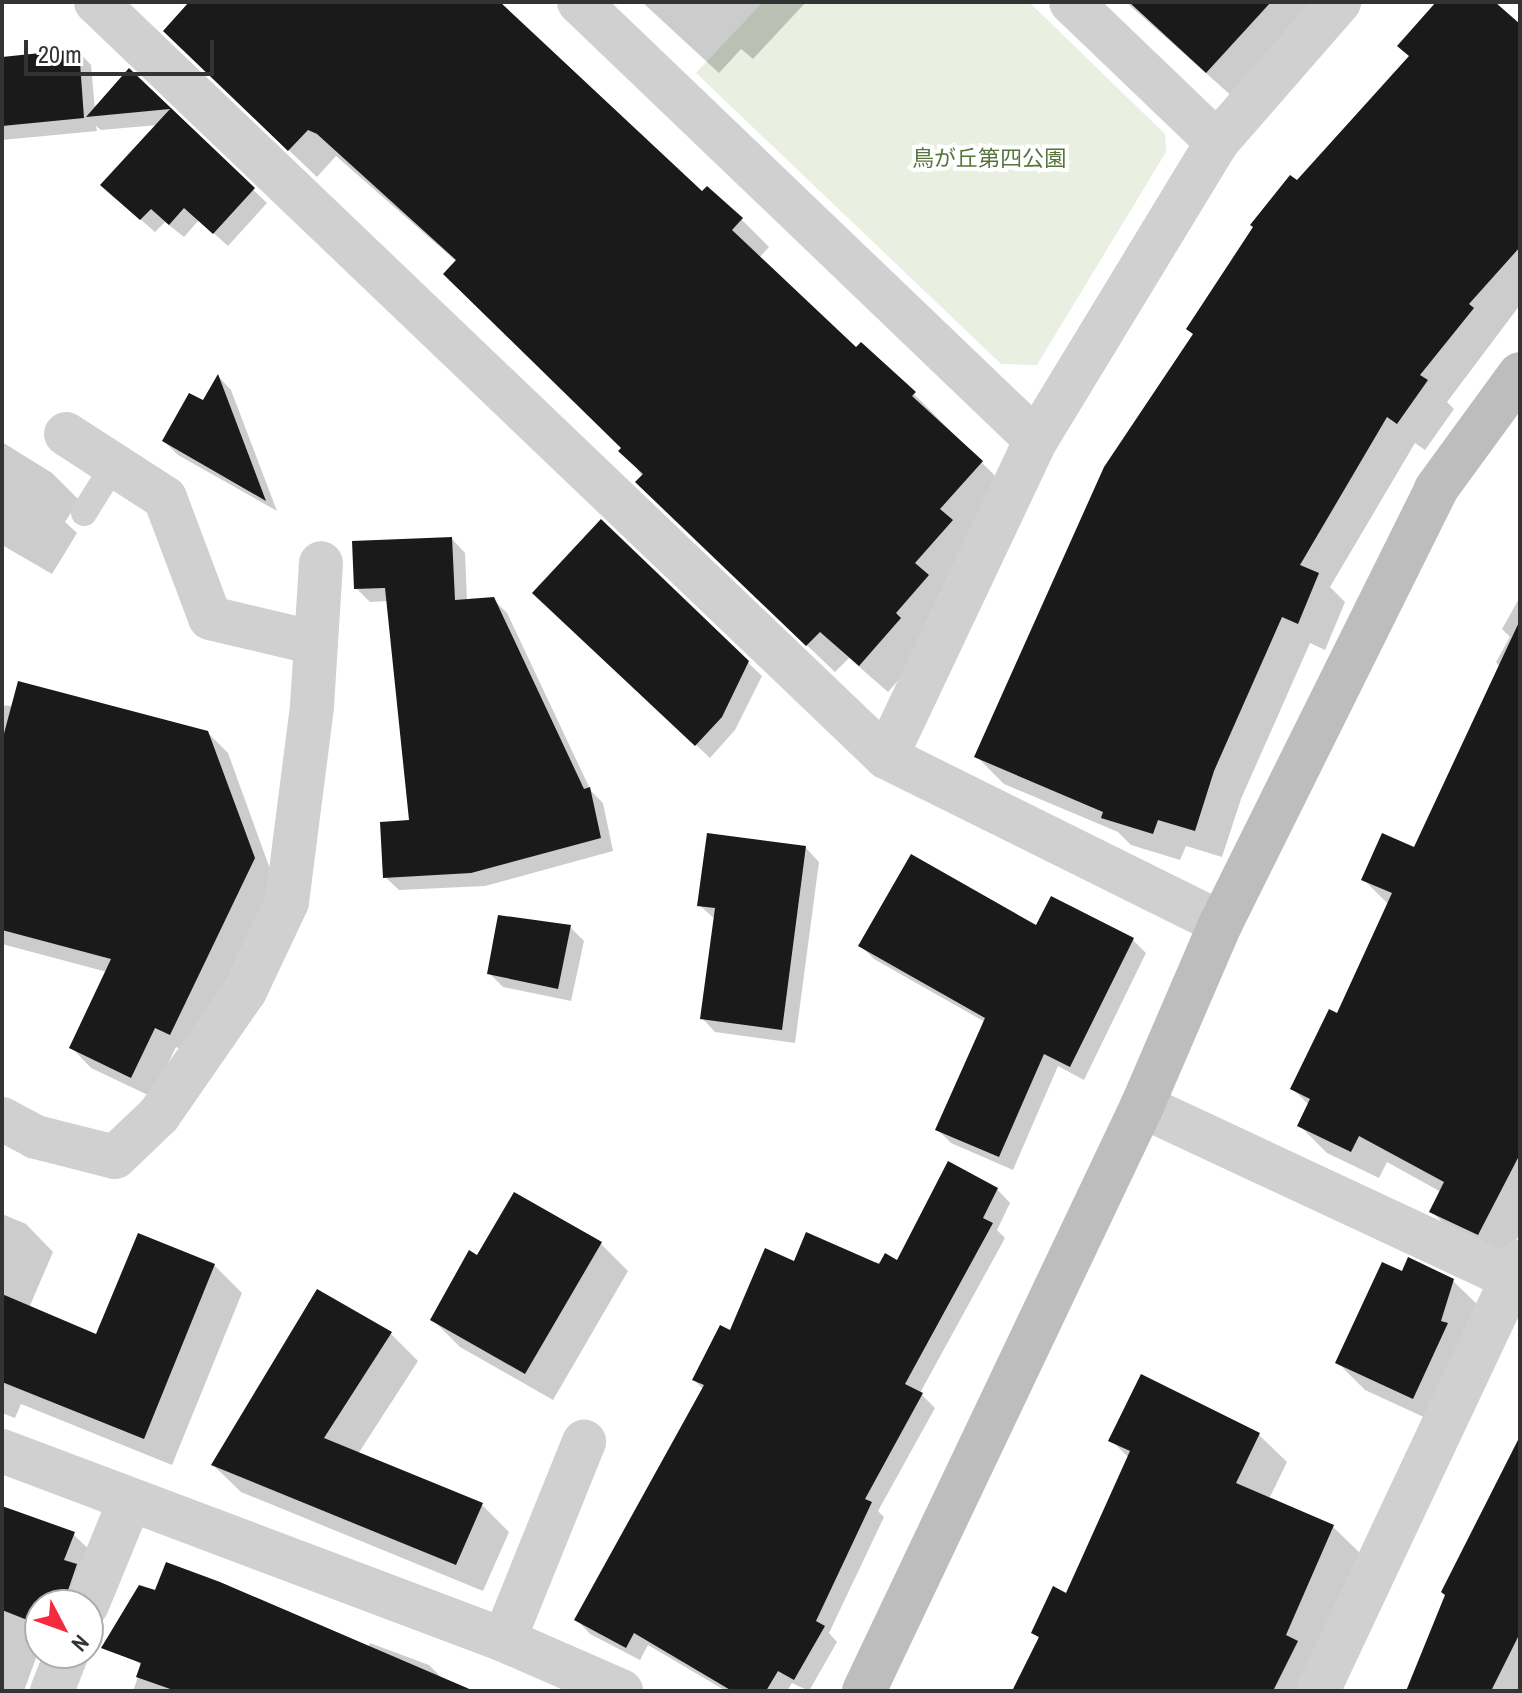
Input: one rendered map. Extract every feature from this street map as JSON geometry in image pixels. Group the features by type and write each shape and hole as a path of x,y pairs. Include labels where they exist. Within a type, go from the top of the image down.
{"street":[{"path":"579,2 1036,440"},
{"path":"1071,2 1217,142"},
{"path":"886,757 1036,440 1217,142 1339,2"},
{"path":"106,5 886,757 1221,923"},
{"path":"864,1691 1142,1106 1221,923 1436,489 1520,374"},
{"path":"66,434 165,498 210,618 316,643"},
{"path":"2,1119 36,1137 115,1157 159,1115 245,991 287,902 316,643 321,563"},
{"path":"1142,1106 1517,1274 1318,1691"},
{"path":"504,1640 584,1442"},
{"path":"2,1451 504,1640 621,1691"},
{"path":"94,1589 130,1500"},
{"path":"52,1691 61,1669"}],"lane":[{"path":"84,513 114,465"}],"green space":[{"name":"鳥が丘第四公園","path":"763,2 1029,2 1165,134 1166,152 1037,365 1001,364 696,73"}],"building":[{"path":"189,2 500,2 702,191 707,186 743,218 732,230 856,347 861,342 916,392 912,396 983,461 940,509 953,520 915,563 929,575 896,613 901,618 859,666 820,632 806,646 635,482 643,474 618,451 621,448 443,274 456,260 317,134 308,130 288,151 163,31"},
{"path":"1129,2 1271,2 1206,73"},
{"path":"1436,2 1495,2 1520,24 1520,247 1469,304 1474,308 1420,375 1428,380 1397,424 1387,417 1300,565 1319,573 1298,624 1282,617 1214,771 1195,831 1158,820 1153,834 1101,818 1103,812 974,757 1104,467 1193,334 1186,329 1253,227 1250,225 1290,175 1297,180 1409,56 1397,46"},
{"path":"79,49 84,118 2,126 2,57"},
{"path":"129,68 255,188 213,234 184,208 169,225 151,209 140,220 100,185 170,109 86,117"},
{"path":"218,374 266,501 162,441 189,393 203,400"},
{"path":"601,519 749,661 722,717 695,746 532,593"},
{"path":"452,537 455,600 494,597 584,789 590,787 601,838 471,873 383,878 380,822 409,820 385,588 354,589 352,541"},
{"path":"1520,620 1520,1154 1478,1235 1429,1212 1444,1182 1359,1136 1351,1152 1297,1126 1310,1099 1290,1089 1329,1009 1337,1013 1392,893 1361,880 1382,833 1414,847"},
{"path":"18,681 208,731 255,858 170,1035 155,1028 131,1078 69,1048 111,959 2,930 2,741"},
{"path":"707,833 806,846 782,1030 700,1019 715,908 697,906"},
{"path":"911,854 1036,925 1051,896 1134,938 1070,1067 1044,1054 999,1157 935,1130 985,1018 858,946"},
{"path":"498,915 571,925 558,989 487,974"},
{"path":"948,1161 998,1188 983,1218 993,1223 905,1384 923,1393 865,1499 872,1502 816,1621 825,1626 794,1680 778,1671 766,1691 732,1691 634,1633 626,1648 574,1620 704,1385 692,1380 720,1325 730,1330 765,1248 794,1261 806,1232 879,1264 885,1253 897,1260"},
{"path":"514,1192 602,1242 525,1374 430,1320 469,1250 477,1255"},
{"path":"138,1233 215,1264 144,1439 2,1382 2,1294 96,1334"},
{"path":"1408,1257 1454,1279 1441,1321 1448,1323 1413,1399 1335,1363 1382,1262 1402,1271"},
{"path":"317,1289 392,1332 324,1438 483,1503 456,1565 211,1465"},
{"path":"1141,1374 1260,1433 1236,1483 1334,1525 1286,1635 1298,1641 1273,1691 1012,1691 1039,1637 1031,1633 1053,1586 1066,1593 1130,1451 1108,1441"},
{"path":"1520,1436 1520,1633 1491,1691 1406,1691 1445,1595 1441,1592"},
{"path":"2,1506 75,1532 64,1560 77,1564 68,1589 24,1589 24,1619 2,1610"},
{"path":"166,1562 220,1582 474,1691 176,1691 136,1677 141,1663 104,1649 104,1643 139,1585 155,1590"}]}
